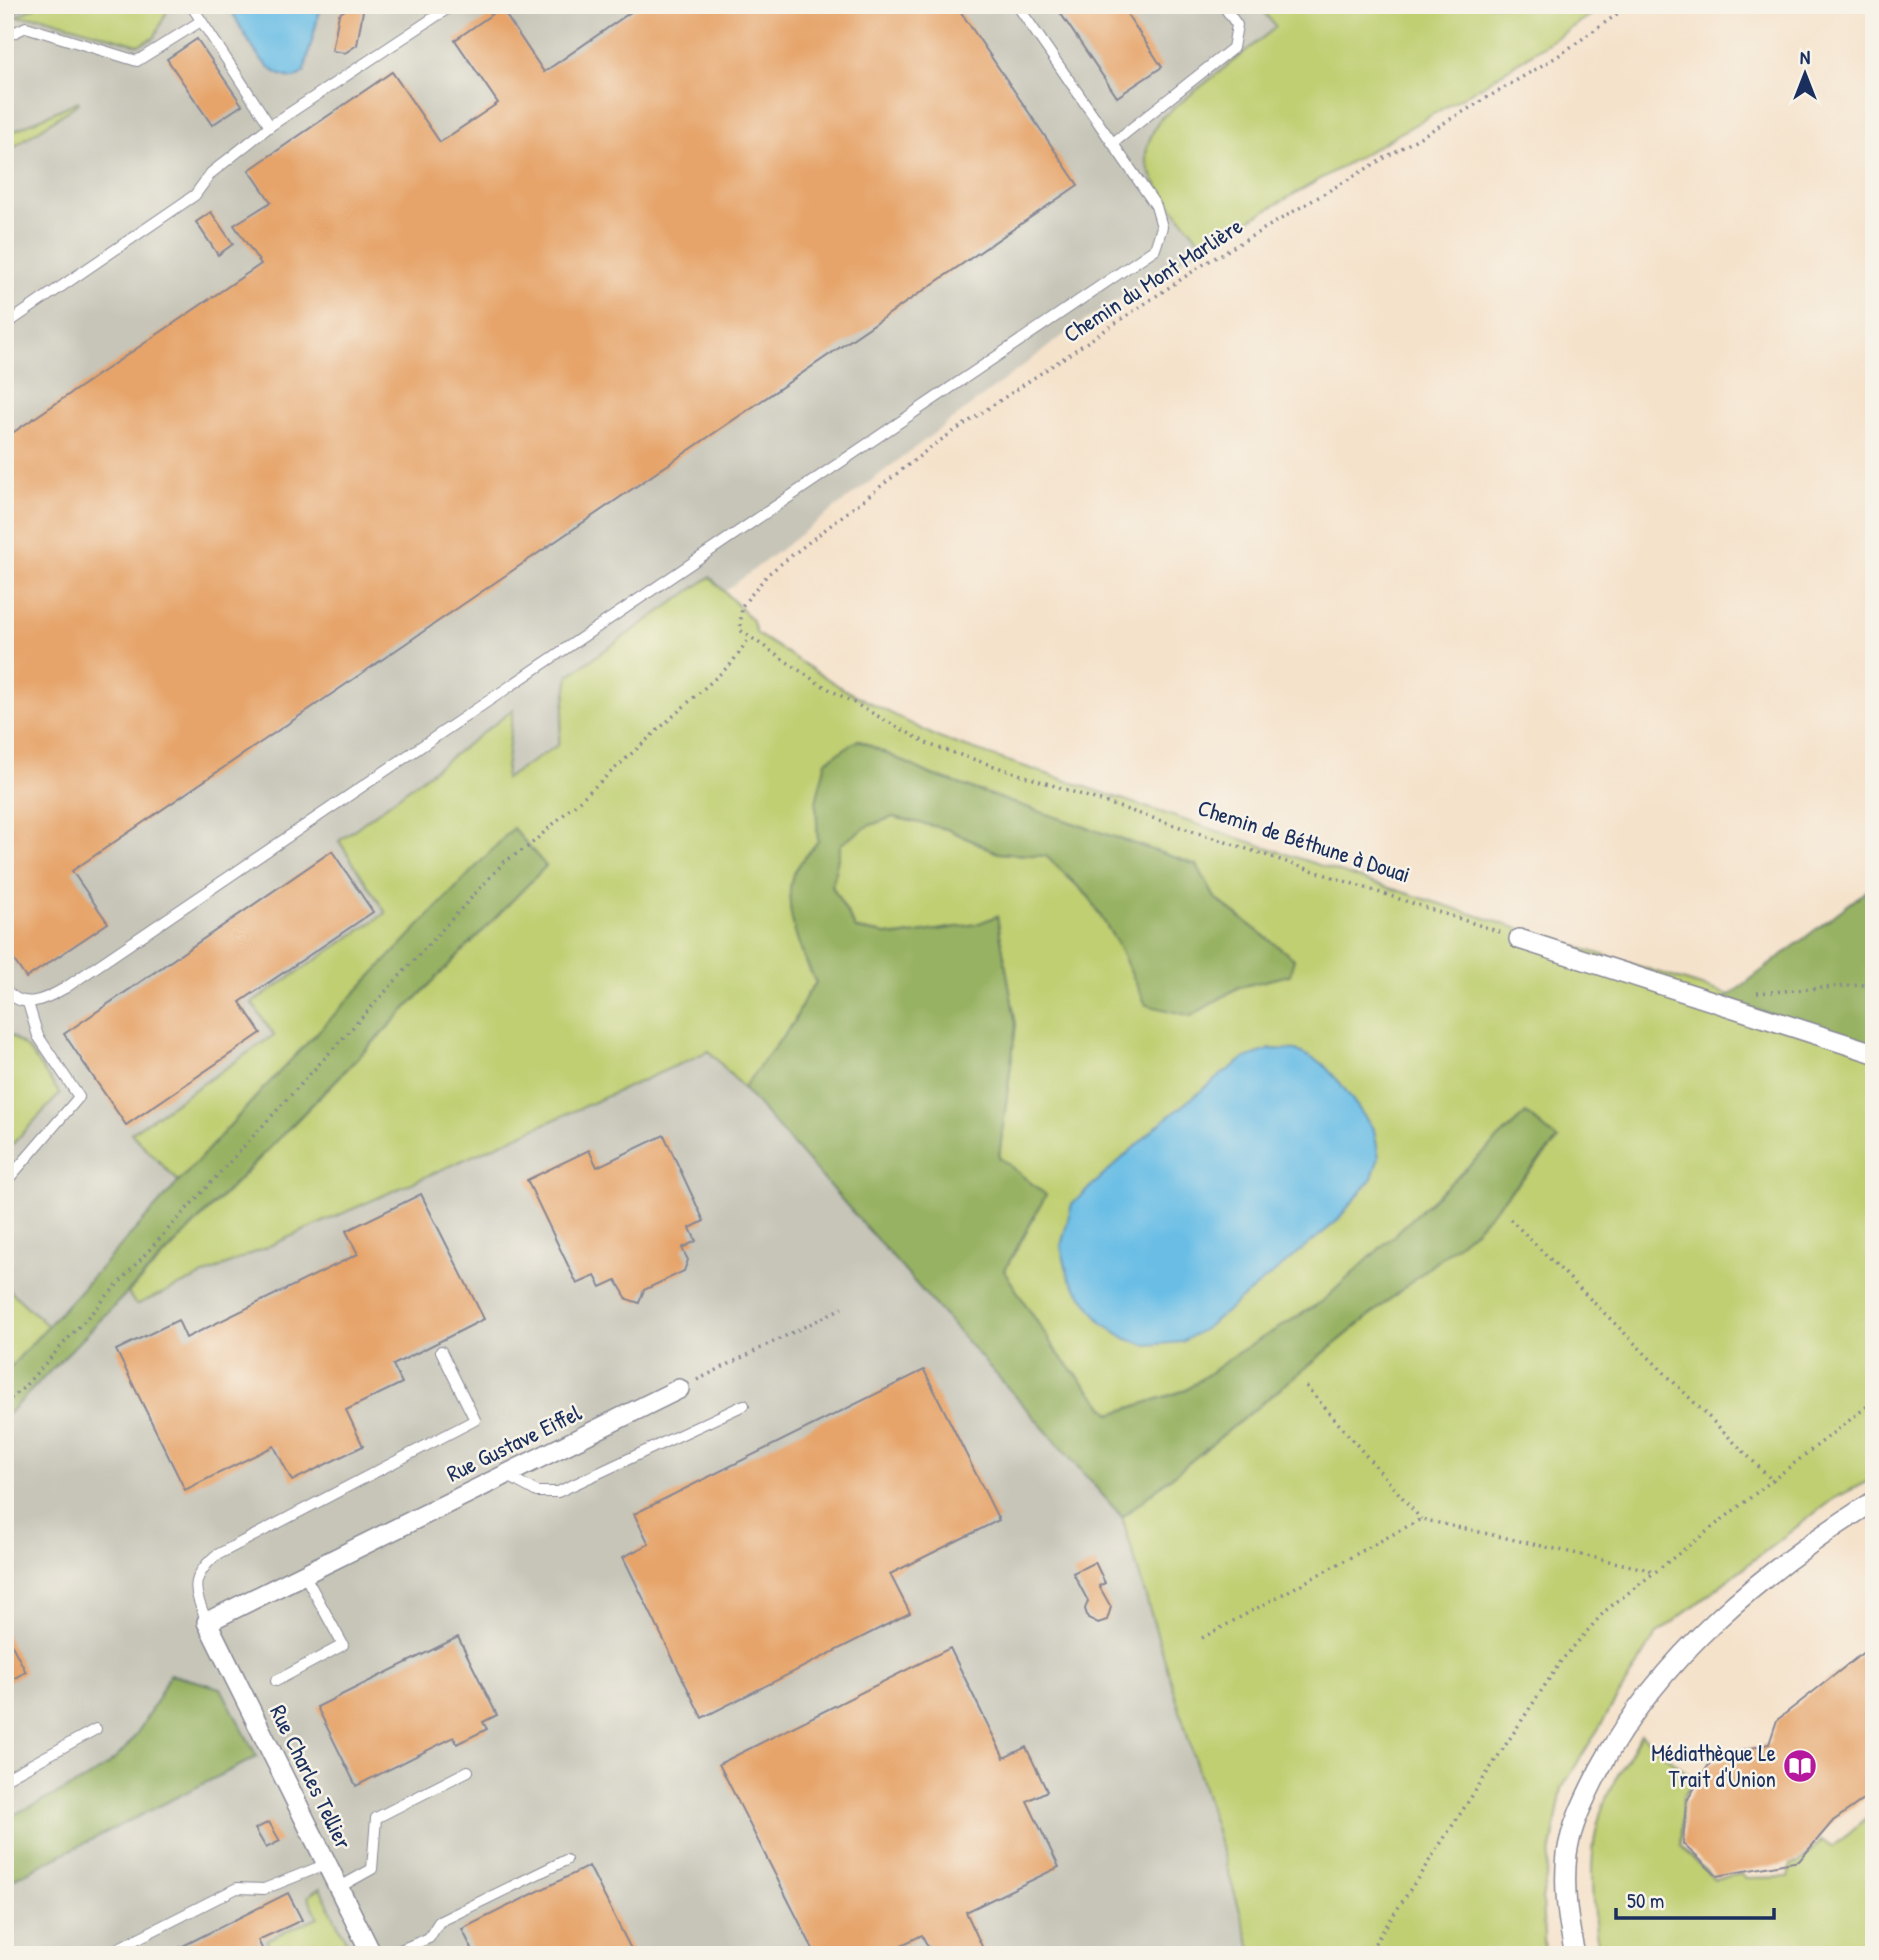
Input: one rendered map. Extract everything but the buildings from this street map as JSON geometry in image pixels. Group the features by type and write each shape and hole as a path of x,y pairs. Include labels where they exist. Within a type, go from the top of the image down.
{"street":[{"path":"1519,939 1874,1053"},
{"name":"Rue Gustave Eiffel","path":"207,1622 679,1389"},
{"path":"1575,1955 1566,1909 1567,1853 1584,1800 1619,1734 1669,1668 1733,1603 1812,1542 1874,1501"},
{"name":"Rue Charles Tellier","path":"207,1622 372,1955"}],"lane":[{"path":"5,12 19,5"},
{"path":"191,5 270,126"},
{"path":"5,325 195,195 211,173 270,126 453,5"},
{"path":"5,989 13,999 28,1003 45,1000 65,988 1155,248 1162,227 1156,206 1017,5"},
{"path":"1113,143 1233,48 1237,25 1223,5"},
{"path":"5,37 26,27 137,61 201,21"},
{"path":"5,1183 79,1097 38,1036 28,1003"},
{"path":"207,1622 196,1594 196,1581 202,1568 215,1556 475,1420 441,1351"},
{"path":"505,1475 537,1492 558,1492 744,1405"},
{"path":"276,1681 343,1645 304,1574"},
{"path":"5,1779 96,1729"},
{"path":"338,1888 372,1869 376,1818 468,1771"},
{"path":"388,1955 429,1938 439,1922 566,1860"},
{"path":"105,1955 237,1888 264,1889 327,1864"}],"path":[{"name":"Chemin du Mont Marlière","path":"740,630 742,606 768,574 935,444 1201,266 1558,56 1630,5"},
{"name":"Chemin de Béthune à Douai","path":"740,630 818,683 930,745 1519,939"},
{"path":"5,1403 22,1389 504,862 529,846 731,664 750,637"},
{"path":"1726,1006 1735,997 1749,994 1874,984"},
{"path":"1510,1219 1774,1482"},
{"path":"679,1389 842,1308"},
{"path":"1306,1386 1421,1519 1655,1571"},
{"path":"1367,1955 1561,1661 1605,1611 1774,1482 1874,1401"},
{"path":"1202,1638 1421,1519"}],"shaded area":[{"path":"5,5 1606,5 1482,86 1223,235 1073,328 723,593 710,1051 1122,1517 1253,1955 5,1955"}],"green space":[{"path":"39,5 169,7 154,38 138,45 42,17 15,17"},
{"path":"1258,5 1606,5 1482,86 1204,246 1178,215 1152,176 1147,149 1160,119 1276,27"},
{"path":"78,101 79,103 5,153 5,135"},
{"path":"710,577 752,620 757,634 845,690 939,738 1358,878 1730,995 1724,1000 1874,1045 1874,1478 1833,1499 1656,1635 1562,1788 1542,1900 1545,1955 1253,1955 1122,1517 1475,1230 1558,1140 1526,1113 1323,1301 1239,1352 1186,1390 1111,1414 1058,1354 1004,1271 1027,1231 999,1158 1016,1025 997,917 977,924 897,936 856,929 832,886 841,844 868,825 893,817 947,829 998,853 1046,856 1089,897 1117,943 1191,1016 1239,987 1289,975 1294,959 1215,898 1197,865 932,775 858,740 816,802 818,841 793,876 803,956 816,983 807,994 794,1022 743,1088 709,1051 136,1305 128,1293 546,866 264,1088 179,1182 131,1133 274,1035 252,1003 386,913 339,841 513,710 505,779 558,745 569,675"},
{"path":"858,740 932,775 1197,865 1215,898 1294,959 1290,975 1239,987 1191,1016 1146,1005 1117,943 1089,897 1046,856 998,853 947,829 893,817 868,826 841,844 832,886 856,929 898,936 977,924 997,916 1016,1025 999,1157 1046,1195 1004,1271 1058,1354 1111,1414 1186,1390 1239,1352 1323,1301 1526,1113 1558,1140 1475,1230 1122,1517 743,1088 794,1022 807,994 816,983 795,932 790,904 792,877 818,841 816,802 826,761"},
{"path":"513,828 546,866 5,1417 5,1373 264,1088"},
{"path":"1874,885 1874,1045 1723,1000 1730,995"},
{"path":"5,1031 28,1049 60,1094 5,1152"},
{"path":"5,1286 48,1326 5,1373"},
{"path":"170,1674 221,1688 257,1757 5,1883 5,1819 82,1781 117,1757 143,1724"},
{"path":"1641,1734 1695,1780 1683,1797 1680,1846 1714,1879 1742,1874 1746,1878 1788,1877 1791,1865 1799,1864 1821,1840 1833,1847 1874,1812 1874,1955 1600,1955 1594,1918 1594,1842 1603,1806"},
{"path":"320,1888 353,1955 273,1955 266,1940 318,1917 308,1896"}],"water":[{"path":"228,5 326,5 319,13 304,72 295,78 272,70 255,51"},
{"path":"1271,1049 1296,1050 1323,1064 1341,1084 1374,1130 1379,1157 1372,1178 1336,1222 1207,1327 1182,1342 1146,1345 1127,1339 1102,1323 1069,1278 1061,1246 1072,1204 1164,1120 1221,1075 1245,1058"}],"place":[{"name":"Médiathèque Le Trait d'Union","path":"1800,1766"}]}
